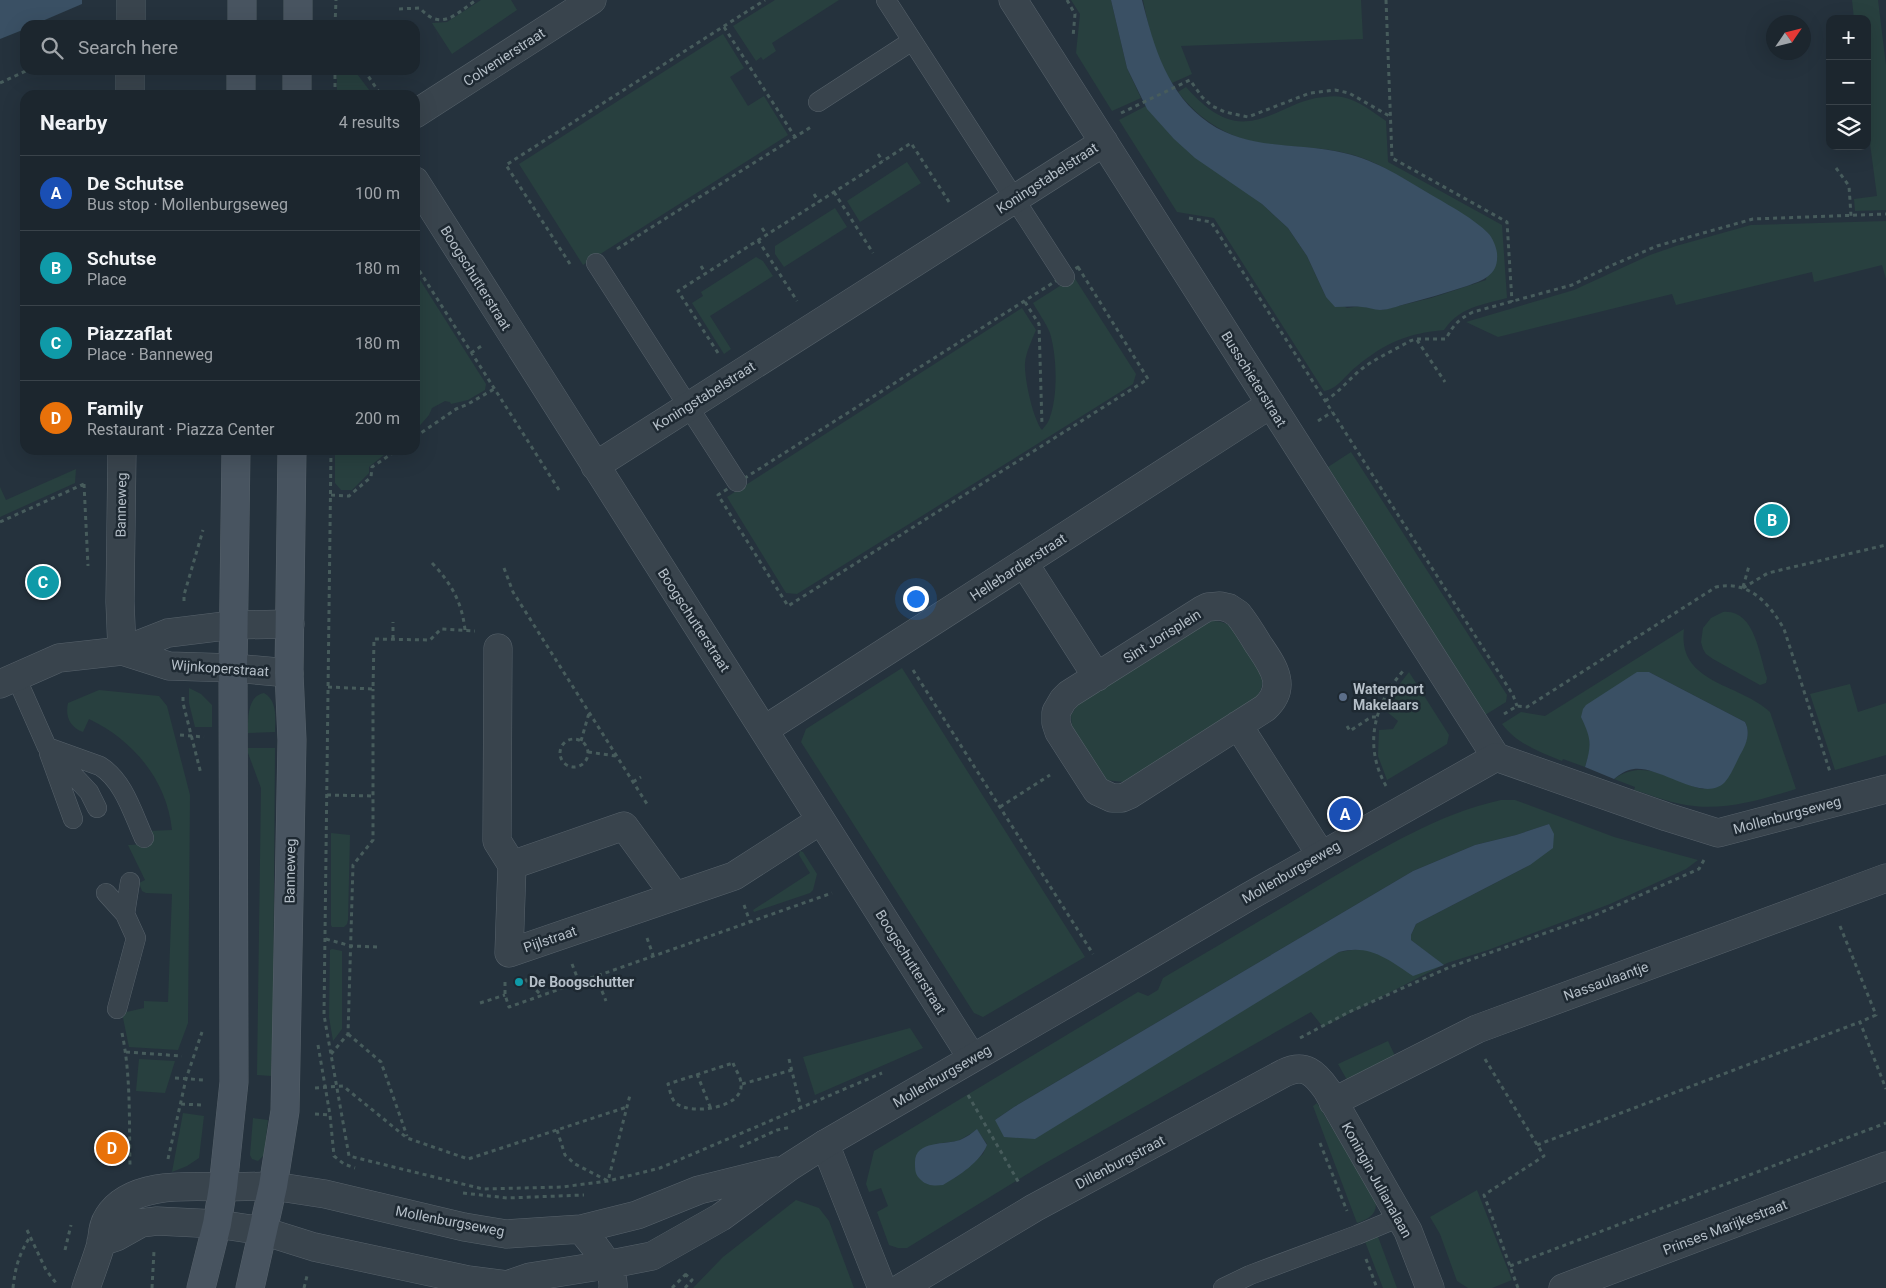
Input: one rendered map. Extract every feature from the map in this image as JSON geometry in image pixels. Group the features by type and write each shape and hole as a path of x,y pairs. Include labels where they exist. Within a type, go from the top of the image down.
{"main road":[{"path":"242,0 242,20"},
{"path":"298,0 298,20"},
{"path":"241,75 241,90"},
{"path":"297,75 297,90"},
{"path":"201,1288 217,1224 223,1187 235,1068 233,625 236,455"},
{"name":"Banneweg","path":"250,1288 273,1186 285,1111 292,740 289,673 292,455"}],"street":[{"path":"131,20 132,0"},
{"name":"Colvenierstraat","path":"420,111 592,0"},
{"name":"Busschieterstraat","path":"1013,0 1496,757"},
{"path":"130,75 130,90"},
{"name":"Koningstabelstraat","path":"595,466 1104,142"},
{"name":"Boogschutterstraat","path":"420,190 972,1058"},
{"name":"Hellebardierstraat","path":"764,730 1271,404"},
{"name":"Banneweg","path":"122,458 120,602 122,650"},
{"path":"1024,563 1097,677"},
{"name":"Sint Jorisplein","path":"1213,606 1224,607 1233,611 1242,620 1275,671 1277,684 1274,696 1269,704 1238,725 1122,798 1106,796 1096,791 1057,729 1056,712 1066,697 1202,610 1213,606"},
{"name":"Wijnkoperstraat","path":"8,680 59,658 122,650 168,633 233,625 290,624"},
{"path":"498,648 497,841 512,865 624,826 675,896"},
{"name":"Wijnkoperstraat","path":"122,650 169,666 233,668 289,673"},
{"path":"1238,725 1321,855"},
{"name":"Mollenburgseweg","path":"101,1242 116,1237 141,1223 157,1221 217,1224 263,1231 314,1247 509,1287 530,1277 569,1280 610,1277 721,1217 789,1167 825,1144 1321,855 1496,757 1718,833 1886,789"},
{"name":"Pijlstraat","path":"512,865 509,953 734,876 822,820"},
{"name":"Nassaulaantje","path":"1333,1102 1468,1033 1886,878"},
{"name":"Dillenburgstraat","path":"901,1288 1034,1208 1293,1069 1302,1068 1313,1073 1327,1090 1333,1102"},
{"name":"Koningin Julianalaan","path":"1333,1102 1408,1231 1430,1288"},
{"path":"825,1144 882,1288"},
{"name":"Prinses Marijkestraat","path":"1563,1288 1886,1166"},
{"name":"Mollenburgseweg","path":"86,1288 108,1216 122,1204 136,1196 163,1188 186,1186 273,1186 325,1194 464,1227 506,1234 581,1229 637,1215 698,1190 789,1167"},
{"path":"581,1229 610,1277"},
{"path":"569,1280 581,1229"}],"lane":[{"path":"886,0 1065,277"},
{"path":"818,102 912,41"},
{"path":"596,263 737,482"},
{"path":"8,680 47,747 67,807 73,819"},
{"path":"47,747 89,792 97,808"},
{"path":"47,747 100,766 108,771 120,787 144,838"},
{"path":"125,914 130,882"},
{"path":"106,893 125,914 136,938 117,1009"},
{"path":"1223,1288 1250,1275 1400,1217"}],"path":[{"path":"335,20 336,0"},
{"path":"399,9 420,8 428,17 435,20 443,20 476,0"},
{"path":"765,0 506,164 577,275 820,122 818,102"},
{"path":"1066,0 1075,14 1072,46"},
{"path":"1386,0 1392,158 1507,222 1512,302"},
{"path":"724,26 796,137"},
{"path":"0,83 20,74"},
{"path":"335,75 335,90"},
{"path":"367,75 378,90"},
{"path":"1132,108 1190,80 1202,97 1212,106 1225,112 1248,116 1310,93 1335,90 1349,93 1391,117"},
{"name":"Koningstabelstraat","path":"723,361 678,291 911,143 952,207"},
{"path":"878,154 883,161"},
{"path":"1836,168 1849,186 1851,216"},
{"path":"834,192 889,279"},
{"path":"814,194 819,202"},
{"path":"1325,401 1336,394 1351,377 1368,364 1416,339 1446,339 1453,326 1473,312 1572,285 1657,246 1753,219 1886,214"},
{"path":"1183,217 1211,222 1513,695 1517,706"},
{"path":"762,228 767,235"},
{"path":"758,240 813,327"},
{"path":"701,266 706,274"},
{"path":"1078,268 1148,379 788,606 718,495 1065,277 1078,268"},
{"path":"420,272 559,490"},
{"path":"1025,302 1039,324 1042,425"},
{"path":"1416,339 1445,382"},
{"path":"420,434 456,409 494,389"},
{"path":"331,496 349,496 371,477 372,467 390,455"},
{"path":"0,522 122,458"},
{"path":"184,632 184,595 204,525"},
{"path":"1743,588 1768,573 1886,545"},
{"path":"432,563 446,577 458,599 464,615 466,630"},
{"path":"1743,588 1749,566"},
{"path":"504,568 513,592 648,806"},
{"path":"1478,730 1517,706 1527,707 1716,587 1728,584 1743,588 1765,602 1784,629 1840,801"},
{"path":"393,622 393,639"},
{"path":"331,1054 348,1034 353,865 373,840 374,639 430,640 441,630 466,630 487,633 495,638 498,648"},
{"path":"897,646 1110,979"},
{"path":"1400,811 1379,775 1373,743 1374,730 1386,696 1399,676 1411,663 1428,651"},
{"path":"182,666 183,704 203,783"},
{"path":"328,687 373,688"},
{"path":"581,741 589,712"},
{"path":"1347,726 1350,731 1371,717 1378,717"},
{"path":"573,739 581,741 586,746 588,752 587,760 582,765 568,766 562,761 561,747 566,741 573,739"},
{"path":"588,752 617,756"},
{"path":"1000,807 1076,759"},
{"path":"633,782 641,777"},
{"path":"327,795 373,796"},
{"path":"1284,1074 1295,1041 1349,1012 1450,967 1593,916 1699,869 1718,833"},
{"path":"509,953 505,995 509,1007 833,892"},
{"path":"1537,1145 1876,1015 1828,898"},
{"path":"326,939 351,946 378,947"},
{"path":"596,976 606,1001"},
{"path":"480,1003 505,995"},
{"path":"117,1009 126,1052 129,1094 130,1181 136,1196"},
{"path":"1860,1022 1886,1089"},
{"path":"163,1188 186,1079 202,1031"},
{"path":"1468,1033 1544,1156 1484,1195 1518,1288"},
{"path":"348,1034 381,1062 408,1138"},
{"path":"126,1052 182,1056"},
{"path":"789,1059 801,1108"},
{"path":"733,1062 741,1084 740,1091 729,1102 711,1109 688,1110 678,1105 674,1100 668,1084 697,1074 733,1062"},
{"path":"741,1084 792,1070"},
{"path":"697,1074 711,1109"},
{"path":"326,1089 343,1086 408,1138 468,1159 627,1106"},
{"path":"557,1130 565,1155 575,1164 608,1181 630,1095"},
{"path":"330,1115 334,1156 344,1164 364,1170"},
{"path":"984,1122 1002,1151"},
{"path":"1510,1266 1886,1123"},
{"path":"1318,1139 1377,1288"},
{"path":"462,1193 507,1198 585,1195"},
{"path":"27,1230 46,1270 60,1287"},
{"path":"13,1288 20,1252 30,1236"}],"green space":[{"path":"481,0 511,0 517,10 452,54 432,23 447,22"},
{"path":"775,0 839,0 772,43 776,51 763,60 761,57 756,61 733,26"},
{"path":"1071,0 1111,0 1127,68 1141,98 1112,111 1076,53 1080,14"},
{"path":"1143,0 1361,0 1363,39 1181,46 1192,74 1172,83 1157,54 1150,33"},
{"path":"1852,0 1878,0 1886,65 1886,210 1855,211 1854,199 1877,196 1871,150 1871,15 1854,15"},
{"path":"723,34 744,68 730,77 748,106 764,96 788,135 583,265 519,164"},
{"path":"337,75 358,75 369,90 337,90"},
{"path":"1186,87 1200,102 1216,114 1235,121 1263,118 1308,100 1329,96 1339,96 1348,99 1371,110 1386,121 1388,162 1502,225 1507,298 1480,305 1464,312 1450,322 1444,330 1419,334 1387,345 1367,358 1333,388 1324,391 1214,218 1177,212 1119,120 1146,106 1288,228 1307,256 1326,297 1347,308 1360,306 1382,310 1431,298 1486,280 1489,234 1430,194 1365,159 1329,150 1254,142 1229,133 1206,120 1186,102 1178,92"},
{"path":"907,162 921,183 860,222 847,201"},
{"path":"835,208 847,227 784,267 775,254 775,246"},
{"path":"1886,221 1886,279 1882,265 1814,282 1812,272 1676,305 1672,294 1498,337 1466,322 1574,290 1650,255 1751,225"},
{"path":"756,257 763,261 773,276 710,316 731,349 724,354 692,303 703,296 701,292"},
{"path":"1074,277 1136,374 1133,384 797,594 786,593 727,497 1022,308 1036,330 1029,346 1025,370 1032,408 1042,430 1049,421 1053,408 1055,364 1050,333 1033,303"},
{"path":"420,280 486,384 485,390 468,400 451,404 445,401 432,408 429,415 420,425"},
{"path":"1351,452 1507,695 1506,702 1485,715 1328,467"},
{"path":"335,455 384,455 369,467 369,473 352,490 341,490 335,483"},
{"path":"76,469 75,483 0,517 0,487 6,500"},
{"path":"1723,612 1734,613 1749,626 1758,646 1767,678 1766,683 1760,685 1706,654 1701,642 1703,628 1711,618"},
{"path":"1211,621 1221,622 1230,626 1244,644 1261,676 1262,687 1258,695 1252,702 1123,782 1106,780 1072,729 1071,715 1079,703 1202,624"},
{"path":"1684,629 1684,647 1690,661 1700,672 1757,702 1770,712 1796,789 1746,803 1707,807 1664,800 1634,790 1635,787 1614,779 1636,770 1647,770 1703,789 1727,768 1742,750 1746,741 1748,731 1745,722 1649,672 1589,734 1590,750 1585,767 1563,759 1562,761 1529,747 1502,724 1521,712 1545,716"},
{"path":"902,668 1085,957 983,1017 974,1013 801,742 806,729"},
{"path":"1409,672 1449,735 1447,744 1387,780 1378,756 1379,730 1393,729 1398,721 1385,710 1395,690"},
{"path":"1850,684 1858,712 1886,703 1886,755 1835,770 1810,694"},
{"path":"189,688 201,694 212,705 212,727 195,727 189,703"},
{"path":"99,690 159,696 167,706 190,795 188,1023 178,1050 129,1047 122,1013 144,1008 144,1001 168,1002 172,894 146,893 142,891 139,883 145,880 128,845 149,844 148,831 172,830 169,812 155,778 133,750 120,738 89,719 83,732 78,730 70,721 67,713 68,703"},
{"path":"264,693 274,705 275,732 248,733 251,703 258,695"},
{"path":"248,748 275,748 271,1076 257,1075 261,788 248,753"},
{"path":"1501,800 1515,800 1614,837 1698,860 1686,869 1610,904 1488,950 1447,963 1323,1027 1311,1012 1042,1165 907,1248 889,1245 877,1212 888,1206 881,1188 869,1192 866,1184 874,1151 1138,992 1148,996 1158,990 1163,978 1366,858 1409,834 1477,806","holes":["1549,824 1530,865 1416,924 1411,940 1443,965 1381,955 1369,950 1359,949 1339,952 995,1120 1413,871 1475,845 1516,835","977,1130 987,1144 983,1154 955,1178 935,1144 958,1141"]},
{"path":"331,833 350,835 348,920 344,927 332,927 331,925"},
{"path":"800,851 803,852 817,874 813,890 810,893 754,912 753,910 810,873 799,855"},
{"path":"330,950 342,951 342,1029 333,1041 329,1017"},
{"path":"910,1028 923,1048 815,1095 803,1057"},
{"path":"1388,1041 1396,1058 1347,1080 1338,1064"},
{"path":"139,1059 175,1061 165,1093 136,1091"},
{"path":"1317,1103 1375,1199 1376,1208 1372,1215 1357,1223 1313,1106"},
{"path":"183,1113 204,1116 199,1158 187,1166 172,1172"},
{"path":"253,1118 268,1120 264,1155 258,1161 252,1159 250,1155"},
{"path":"1477,1190 1512,1280 1492,1288 1468,1288 1457,1281 1440,1234 1430,1217"},
{"path":"796,1200 819,1208 829,1221 854,1288 693,1288 723,1257"},
{"path":"1377,1234 1397,1288 1383,1288 1364,1239"}],"water":[{"path":"0,0 82,0 82,4 45,20 20,20 20,31 0,39"},
{"path":"1111,0 1142,0 1157,52 1164,68 1183,98 1209,123 1241,138 1258,142 1344,153 1368,160 1391,171 1463,214 1488,233 1497,253 1496,267 1493,272 1484,279 1467,286 1388,309 1335,307 1326,297 1307,256 1288,228 1262,204 1195,158 1174,139 1147,109 1127,68"},
{"path":"1637,672 1649,672 1745,722 1748,730 1746,743 1725,782 1716,788 1706,789 1694,787 1645,770 1628,770 1614,779 1585,767 1589,752 1589,741 1587,730 1581,717 1583,709 1586,705"},
{"path":"1549,824 1554,834 1553,848 1530,865 1416,924 1411,940 1444,965 1413,976 1387,959 1370,952 1350,950 1339,952 1035,1139 1004,1137 995,1120 1014,1107 1413,871 1475,845 1516,835"},
{"path":"977,1129 987,1145 980,1157 969,1168 943,1185 928,1184 919,1178 915,1162 916,1155 920,1150 932,1145 960,1140"}],"place":[{"name":"Schutse","path":"1772,520"},
{"name":"Piazzaflat","path":"43,582"},
{"name":"Waterpoort Makelaars","path":"1343,697"},
{"name":"De Schutse","path":"1345,814"},
{"name":"De Boogschutter","path":"519,982"},
{"name":"Family","path":"112,1148"}]}
